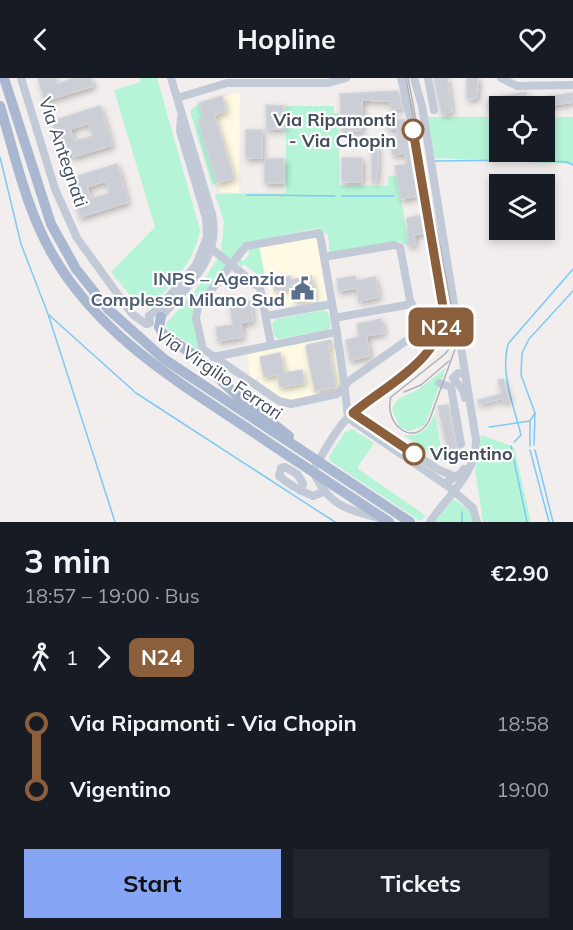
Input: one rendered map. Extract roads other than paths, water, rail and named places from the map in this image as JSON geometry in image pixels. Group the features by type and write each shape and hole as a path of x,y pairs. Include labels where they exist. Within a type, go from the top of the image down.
{"main road":[{"name":"Via Virgilio Ferrari","path":"4,78 51,224 67,256 87,285 122,324 164,359 410,522"},
{"name":"Via Virgilio Ferrari","path":"0,106 42,233 59,265 90,306 122,340 157,368 386,521"},
{"path":"161,317 159,327 161,332 194,355 243,401 283,429 298,448"}],"street":[{"name":"Via Antegnati","path":"21,78 55,189 66,215 87,255 118,295 143,315 149,316 158,309 196,265 207,237 206,218 180,131 182,114"},
{"path":"161,317 201,271 212,249 214,219 171,78"},
{"path":"177,98 227,83 248,80 328,83 346,78"},
{"path":"386,521 352,512 323,492 313,471 350,415 427,355 438,335 443,313 409,110 400,78"},
{"path":"414,78 422,106 461,336 465,375 458,374 453,381 463,390 476,452 466,475 430,522"},
{"path":"428,78 434,110"},
{"path":"501,78 517,86 573,85"},
{"path":"324,257 398,245 402,250 412,304 415,327 413,334 346,384 343,390 333,396 287,404 213,357 201,346 196,313 198,307 249,244 315,232 320,235 346,384 350,415 454,491 473,508 477,522"},
{"path":"212,249 260,288 271,345"},
{"path":"266,316 332,304"},
{"path":"334,318 412,304"},
{"path":"213,357 337,332"},
{"path":"439,383 451,387 461,444"},
{"path":"350,415 443,473 457,477"},
{"path":"456,416 470,415"},
{"path":"444,484 457,477 465,467 470,454 470,415"},
{"path":"442,506 446,495 443,473"},
{"path":"302,491 312,496 323,492"}],"waterway":[{"path":"0,157 21,244 48,314 115,522"},
{"path":"435,161 489,160"},
{"path":"555,161 573,165"},
{"path":"247,195 335,196"},
{"path":"342,196 394,196"},
{"path":"514,442 521,435 507,378 508,344 573,269"},
{"path":"534,445 535,413 521,375 522,353 529,339 573,291"},
{"path":"49,315 136,393 335,522"},
{"path":"530,446 530,421 535,413"},
{"path":"489,427 530,421"},
{"path":"511,446 527,522"},
{"path":"530,450 549,522"},
{"path":"535,450 553,522"},
{"path":"462,512 462,522"}],"tram line":[{"path":"406,78 453,334 451,346 445,354 391,397 391,416 395,423 408,433 415,433 429,421 458,341 408,78"},
{"path":"404,392 421,385 449,361"}],"place":[{"name":"Via Ripamonti - Via Chopin","path":"413,130"},
{"name":"INPS – Agenzia Complessa Milano Sud","path":"303,289"},
{"name":"Vigentino","path":"414,454"}]}
